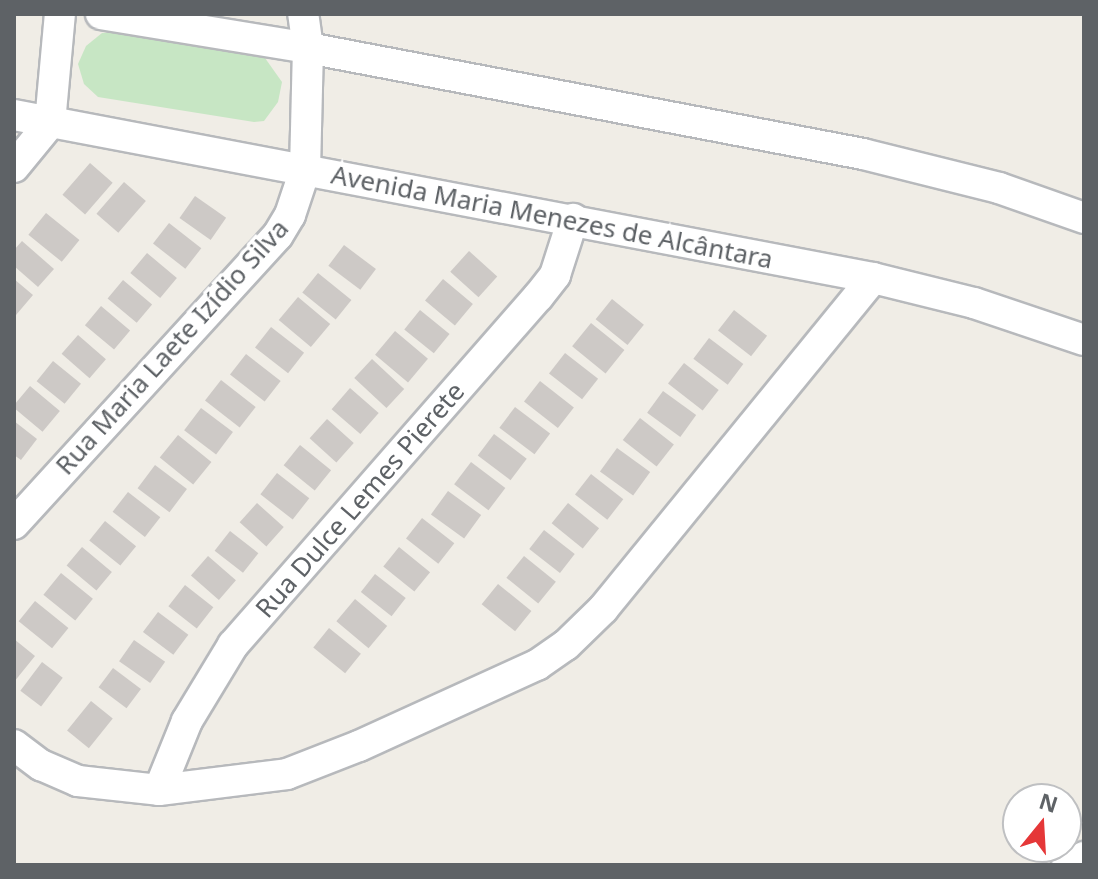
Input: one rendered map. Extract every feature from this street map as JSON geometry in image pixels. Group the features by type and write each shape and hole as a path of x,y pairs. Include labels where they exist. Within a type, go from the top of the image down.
{"street":[{"path":"14,167 50,123 60,14"},
{"path":"101,14 308,48 863,154 999,188 1084,218"},
{"name":"Rua Maria Laete Izídio Silva","path":"14,524 278,235 299,193 305,170 308,48 303,14"},
{"name":"Avenida Maria Menezes de Alcântara","path":"14,115 873,278 974,303 1084,340"},
{"name":"Rua Dulce Lemes Pierete","path":"159,790 187,721 233,645 538,297 555,275 573,219"},
{"path":"14,745 41,765 78,781 159,790 287,774 317,764 537,665 566,645 603,609 873,278"},
{"path":"1067,865 1084,857"}],"green space":[{"path":"102,33 265,58 282,82 278,102 264,121 254,122 98,97 84,84 78,64 86,46"}],"building":[{"path":"90,163 113,183 85,214 62,195"},
{"path":"124,182 146,201 118,233 96,214"},
{"path":"195,196 226,218 211,240 180,218"},
{"path":"46,213 79,240 62,262 28,235"},
{"path":"169,223 201,248 185,269 153,243"},
{"path":"22,241 54,269 38,287 14,266 14,250"},
{"path":"344,245 376,269 360,290 328,266"},
{"path":"469,251 497,276 479,297 450,272"},
{"path":"147,253 177,278 160,298 130,273"},
{"path":"318,273 351,300 336,319 302,292"},
{"path":"14,279 33,295 16,315 14,313"},
{"path":"443,279 473,304 455,326 425,300"},
{"path":"123,280 152,304 137,323 108,298"},
{"path":"298,297 330,324 311,347 279,320"},
{"path":"612,299 644,325 628,345 596,319"},
{"path":"101,306 130,330 114,350 85,325"},
{"path":"420,310 450,334 434,353 404,329"},
{"path":"734,310 767,336 751,356 718,330"},
{"path":"591,323 624,350 606,373 572,346"},
{"path":"271,327 304,353 288,373 255,347"},
{"path":"395,331 428,359 408,382 375,355"},
{"path":"78,335 106,359 90,378 62,354"},
{"path":"709,338 743,364 728,385 693,359"},
{"path":"565,353 598,379 582,399 549,373"},
{"path":"246,354 281,381 265,402 230,374"},
{"path":"372,359 404,389 386,408 354,378"},
{"path":"53,361 81,384 65,404 37,381"},
{"path":"684,363 719,390 703,411 668,383"},
{"path":"221,380 256,407 240,428 205,400"},
{"path":"540,381 574,407 558,428 524,401"},
{"path":"30,386 60,411 43,432 14,408"},
{"path":"350,388 379,413 360,434 332,409"},
{"path":"663,391 696,415 680,437 647,413"},
{"path":"515,407 550,433 534,454 499,428"},
{"path":"201,408 233,432 216,454 184,430"},
{"path":"640,418 674,444 657,467 623,440"},
{"path":"327,419 354,443 336,462 310,438"},
{"path":"14,421 37,439 21,460 14,455"},
{"path":"494,434 527,459 510,480 478,456"},
{"path":"178,435 211,462 193,485 160,458"},
{"path":"300,445 331,470 315,490 284,465"},
{"path":"617,448 650,472 633,496 600,471"},
{"path":"471,462 505,488 488,510 454,484"},
{"path":"155,465 187,489 169,512 138,488"},
{"path":"277,473 309,498 293,520 260,494"},
{"path":"591,474 623,499 607,520 575,494"},
{"path":"448,491 481,515 464,539 431,514"},
{"path":"128,492 160,517 145,537 113,512"},
{"path":"257,503 284,527 266,546 240,522"},
{"path":"568,503 599,528 583,548 552,523"},
{"path":"422,518 454,543 438,564 406,538"},
{"path":"105,521 136,546 120,566 89,540"},
{"path":"544,530 575,554 560,573 529,549"},
{"path":"230,531 258,553 243,573 215,551"},
{"path":"82,547 112,572 96,590 67,565"},
{"path":"399,547 430,572 414,592 383,566"},
{"path":"208,556 236,580 219,600 191,576"},
{"path":"524,556 556,582 538,604 506,578"},
{"path":"61,573 93,599 75,621 43,595"},
{"path":"375,574 406,598 392,616 361,592"},
{"path":"498,584 531,611 515,631 482,604"},
{"path":"185,585 213,607 197,628 168,606"},
{"path":"355,599 387,626 369,648 336,621"},
{"path":"35,601 68,628 52,648 19,621"},
{"path":"158,612 188,635 173,655 143,632"},
{"path":"329,628 361,654 345,673 313,647"},
{"path":"14,639 35,656 14,682"},
{"path":"134,640 165,662 150,683 119,661"},
{"path":"42,662 63,678 41,706 20,691"},
{"path":"113,668 141,689 127,708 99,687"},
{"path":"91,701 113,719 89,748 67,731"}]}
